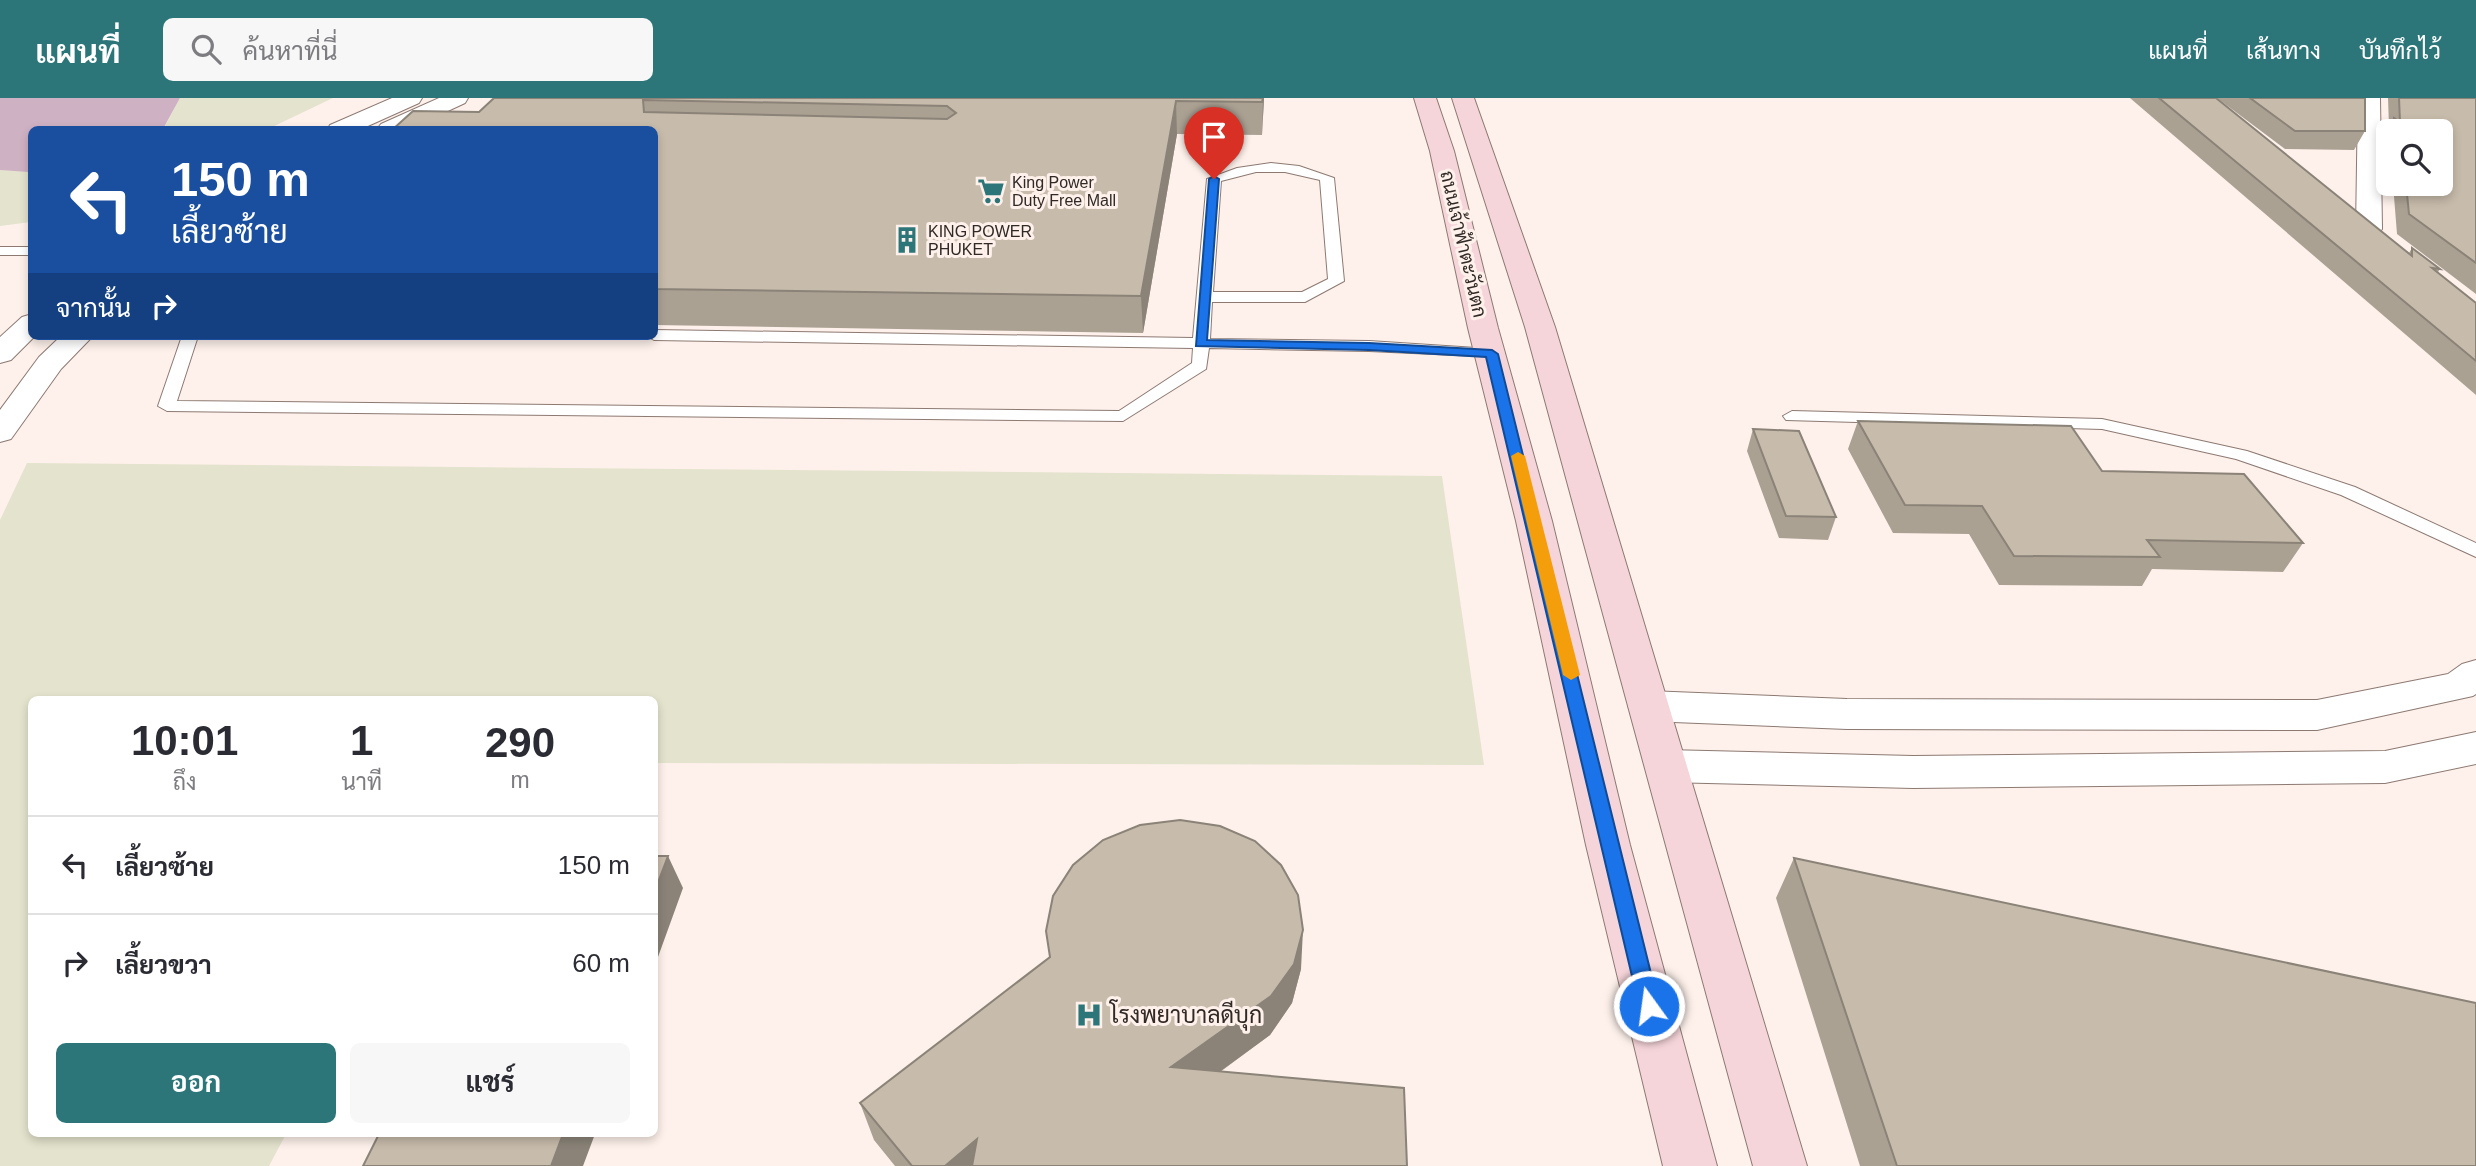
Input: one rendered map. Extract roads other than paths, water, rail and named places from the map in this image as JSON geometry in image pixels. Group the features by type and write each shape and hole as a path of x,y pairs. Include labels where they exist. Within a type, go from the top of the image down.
{"main road":[{"name":"ถนนเจ้าฟ้าตะวันตก","path":"1425,98 1442,151 1483,328 1492,354 1573,681 1608,845 1690,1166"},
{"name":"ถนนเจ้าฟ้าตะวันตก","path":"1463,98 1539,327 1780,1166"}],"street":[{"path":"347,126 411,98"},
{"path":"398,126 457,98"},
{"path":"2369,98 2369,229"},
{"path":"2348,212 2390,245"},
{"path":"0,354 28,327"},
{"path":"0,432 50,363 74,340"},
{"path":"1648,706 1847,714 2317,715 2459,686 2476,674"},
{"path":"1666,766 1913,772 2385,767 2476,748"}],"lane":[{"path":"189,340 167,406 1123,416 1200,365 1200,344 1214,179 1240,168 1302,168 1327,178 1336,281 1306,297 1205,297"},
{"path":"0,251 28,251"},
{"path":"658,335 1369,346 1492,354"},
{"path":"1792,416 2102,424 2241,455 2348,491 2476,551"}],"place":[{"name":"King Power Duty Free Mall","path":"991,191"},
{"name":"KING POWER PHUKET","path":"907,240"},
{"name":"โรงพยาบาลดีบุก","path":"1089,1015"}]}
